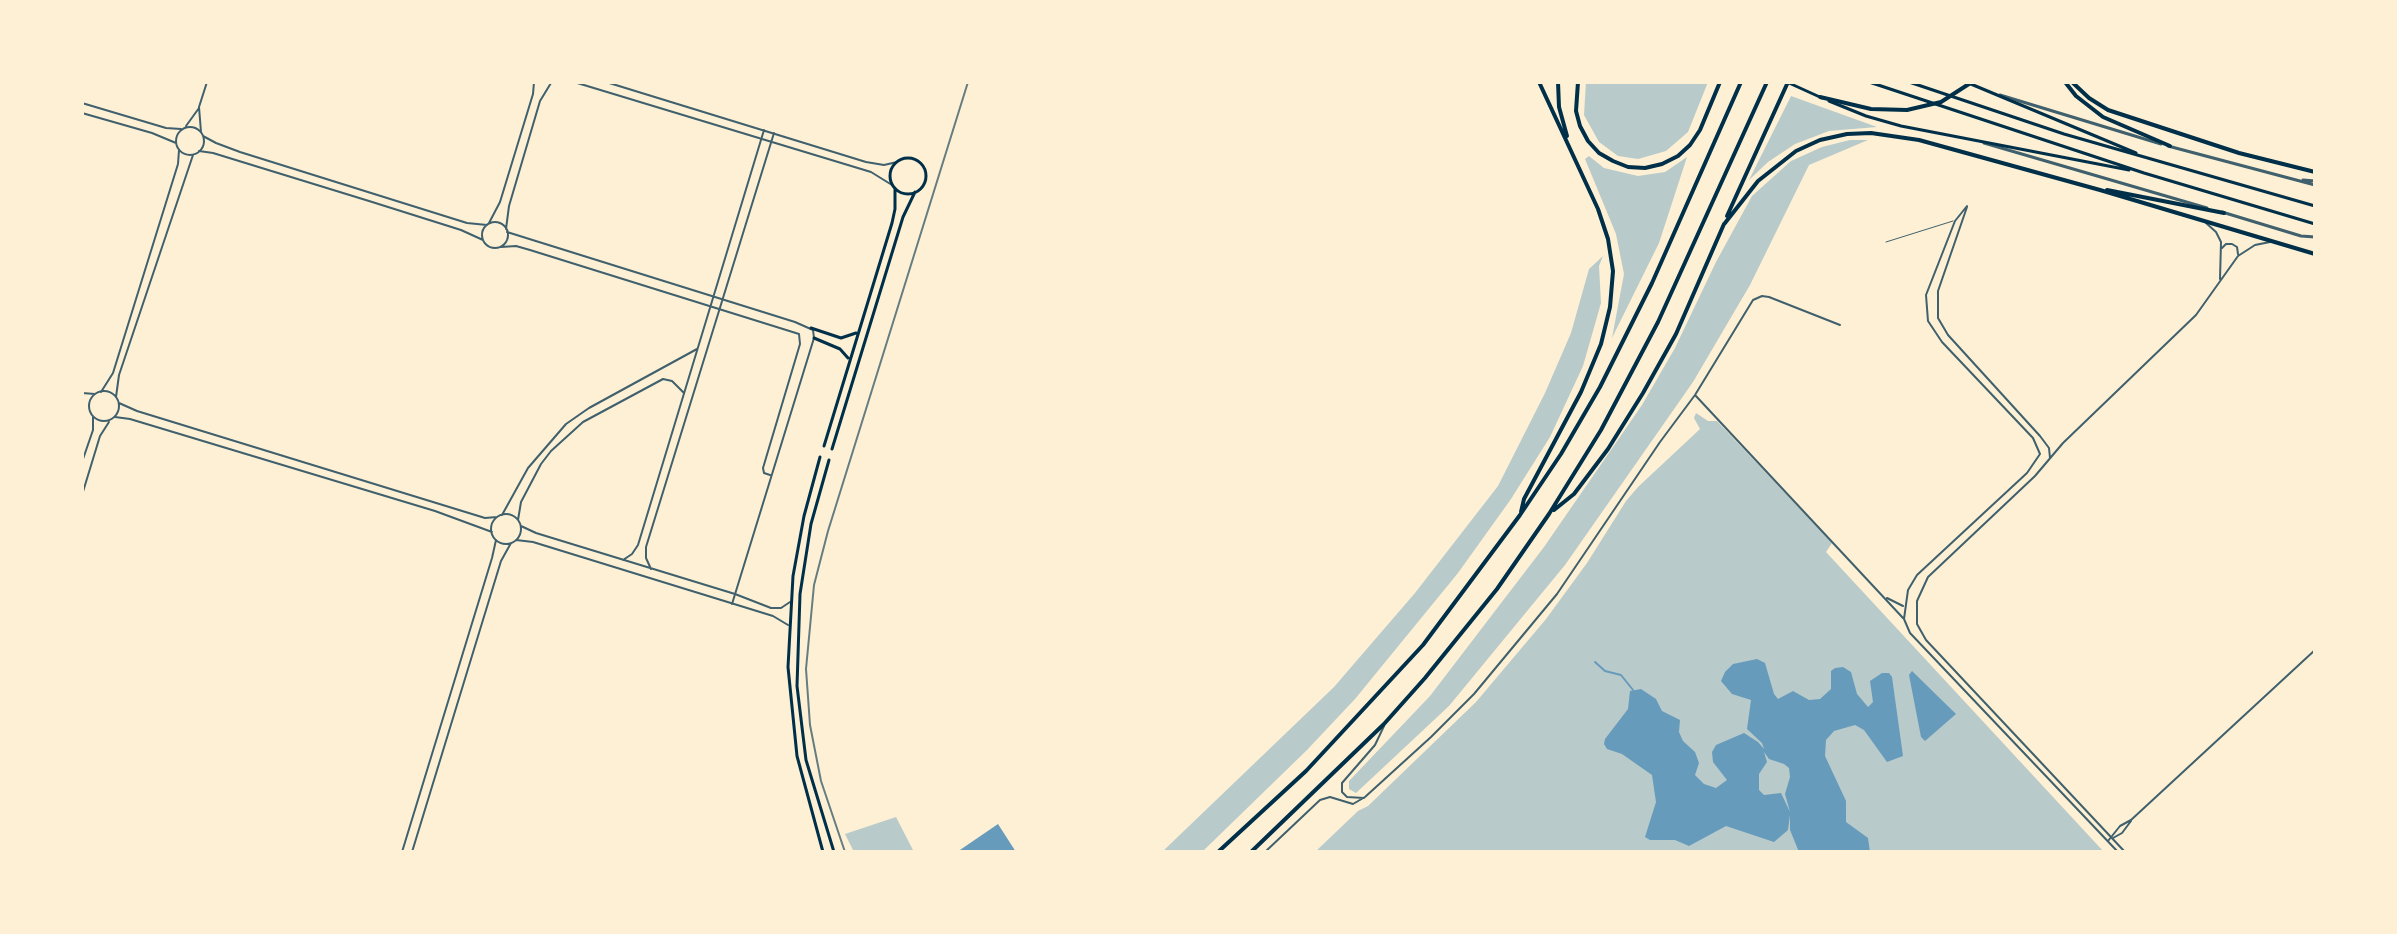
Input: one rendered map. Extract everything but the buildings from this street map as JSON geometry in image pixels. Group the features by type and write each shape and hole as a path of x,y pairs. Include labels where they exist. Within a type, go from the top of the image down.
{"highway":[{"path":"1520,515 1524,499 1590,373 1610,307 1613,271 1608,239 1598,209 1539,82"},
{"path":"1558,82 1559,107 1573,154"},
{"path":"1578,82 1576,111 1588,141 1613,161 1628,167 1645,168 1678,156 1690,145 1700,130 1720,82"},
{"path":"1218,852 1306,771 1423,645 1520,515 1561,454 1600,387 1652,283 1741,82"},
{"path":"1251,852 1384,724 1462,634 1549,514 1601,430 1658,322 1767,82"},
{"path":"1549,514 1574,494 1608,449 1676,334 1787,82"},
{"path":"1820,97 1889,111 1924,108 1956,94 1972,82"},
{"path":"2065,82 2076,96 2103,117 2170,146"},
{"path":"2072,82 2108,110 2239,153 2315,172"},
{"path":"1725,223 1744,196 1773,166 1796,151 1820,140 1871,133 1919,140 2315,254"},
{"path":"2100,190 2116,190 2224,213"}],"main road":[{"path":"1787,82 1883,122 2144,173"},
{"path":"1869,82 2144,173 2315,224"},
{"path":"1909,82 2064,134 2315,206"},
{"path":"1966,82 2147,158"},
{"path":"824,446 894,216 891,172 897,162 913,159 923,167 924,183 915,192 903,217 832,449"},
{"path":"894,186 904,194 915,192"},
{"path":"811,328 841,338 851,336 858,330"},
{"path":"814,338 840,349 849,360"},
{"path":"820,457 804,516 788,625 789,698 794,741 823,852"},
{"path":"829,460 814,511 804,566 797,621 797,671 806,760 834,852"}],"street":[{"path":"82,462 93,417 90,400 110,381 178,164 176,135 199,107 207,82"},
{"path":"483,240 482,231 499,208 534,82"},
{"path":"539,82 552,82"},
{"path":"501,247 506,242 509,206 540,101 552,82"},
{"path":"574,82 875,174 894,186"},
{"path":"606,82 858,160 884,165 897,162"},
{"path":"1985,90 2091,125 2315,183"},
{"path":"82,103 166,128 192,127 216,143 472,224 500,223 507,230 811,328 814,338 732,604"},
{"path":"199,107 204,142 193,155 116,383 119,403 485,518 511,515 521,526 536,533 735,594 774,609 790,602"},
{"path":"82,113 176,143"},
{"path":"623,560 638,545 764,130"},
{"path":"651,569 646,558 646,547 774,133"},
{"path":"1980,141 2301,236 2315,237"},
{"path":"179,150 193,155"},
{"path":"199,151 461,230 483,240 491,248 516,246 794,331 801,339 763,470 771,475"},
{"path":"856,168 858,160"},
{"path":"282,174 285,165"},
{"path":"306,181 309,173"},
{"path":"1904,619 1908,590 1917,575 2039,459 2040,449 2033,438 1942,342 1928,321 1926,295 1955,221 1967,206 1938,291 1938,318 1948,335 2040,436 2049,448 2049,459"},
{"path":"1955,221 1963,224"},
{"path":"2205,222 2216,232 2222,249 2220,280"},
{"path":"2125,852 1926,640 1916,618 1919,592 1928,577 2025,486 2196,315 2238,256 2255,245 2271,242"},
{"path":"2222,249 2226,244 2234,244 2238,256"},
{"path":"1265,852 1320,800 1330,797 1353,804 1365,797 1431,737 1506,657 1557,594 1695,395 1749,304 1757,297 1769,297 1840,325"},
{"path":"754,320 756,310"},
{"path":"502,515 528,468 566,424 698,348"},
{"path":"518,520 521,502 541,464 583,422 663,379 672,381 684,393"},
{"path":"110,381 116,383"},
{"path":"82,393 109,392 116,397"},
{"path":"1695,395 1886,598 1904,619 1910,633 2118,852"},
{"path":"82,495 103,429 115,417 119,403"},
{"path":"83,406 90,410"},
{"path":"93,417 110,421"},
{"path":"115,417 435,511 492,532"},
{"path":"89,441 97,444"},
{"path":"2039,459 2049,459"},
{"path":"497,517 492,532 496,540 504,544 516,540 533,542 776,617 788,625"},
{"path":"516,540 521,526"},
{"path":"402,852 496,540"},
{"path":"412,852 501,561 511,543"},
{"path":"1886,598 1904,606"},
{"path":"2108,842 2120,826 2131,820 2315,650"},
{"path":"453,685 462,687"},
{"path":"1365,797 1347,797 1342,792 1342,783 1378,741 1384,724"},
{"path":"420,792 429,795"}],"lane":[{"path":"1886,242 1948,220 1955,221"}],"shaded area":[{"path":"1586,82 1708,82 1688,132 1666,151 1638,159 1618,156 1599,142 1584,115"},
{"path":"1791,96 1877,127 1829,131 1795,144 1768,162 1749,180"},
{"path":"1850,140 1868,140 1809,165 1750,285 1693,382 1565,565 1449,706 1356,793 1349,789 1349,781 1430,696 1544,547 1642,405 1675,348 1752,196 1791,161 1822,147"},
{"path":"1589,156 1604,168 1638,176 1665,172 1687,157 1659,243 1612,338 1624,274 1616,234 1585,159"},
{"path":"1603,256 1599,266 1601,303 1583,366 1550,437 1511,499 1458,573 1355,699 1202,852 1162,852 1334,687 1415,593 1498,486 1571,333 1589,269"},
{"path":"1696,413 1708,421 1717,421 1832,543 1826,552 2104,852 1315,852 1358,811 1368,806 1476,702 1546,619 1587,563 1626,501 1700,429 1694,418"},
{"path":"896,817 914,852 854,852 845,834"}],"water":[{"path":"1757,659 1765,663 1778,699 1793,691 1809,700 1820,699 1831,689 1831,671 1843,667 1851,672 1857,694 1868,707 1873,702 1870,681 1882,673 1889,673 1892,677 1903,756 1887,762 1864,730 1855,725 1834,731 1826,740 1825,756 1846,801 1846,822 1868,838 1870,852 1799,852 1790,830 1790,815 1788,830 1774,842 1726,826 1689,846 1675,840 1650,840 1645,837 1656,802 1652,775 1622,754 1607,749 1605,739 1628,709 1630,691 1641,689 1656,699 1662,711 1680,720 1679,732 1683,741 1695,752 1699,763 1695,775 1704,784 1716,788 1727,780 1713,762 1712,752 1716,745 1744,733 1764,749 1747,729 1751,700 1732,694 1721,681 1733,664","holes":["1764,752 1769,759 1789,768 1785,794 1790,812 1781,793 1764,795 1759,790 1759,774 1767,762"]},
{"path":"1912,671 1956,714 1925,741 1921,737 1909,675"},
{"path":"998,824 1016,852 957,852"}],"waterway":[{"path":"1595,662 1605,671 1621,675 1633,690"}],"railway":[{"path":"845,852 821,781 810,725 806,669 814,585 828,531 968,82"}]}
